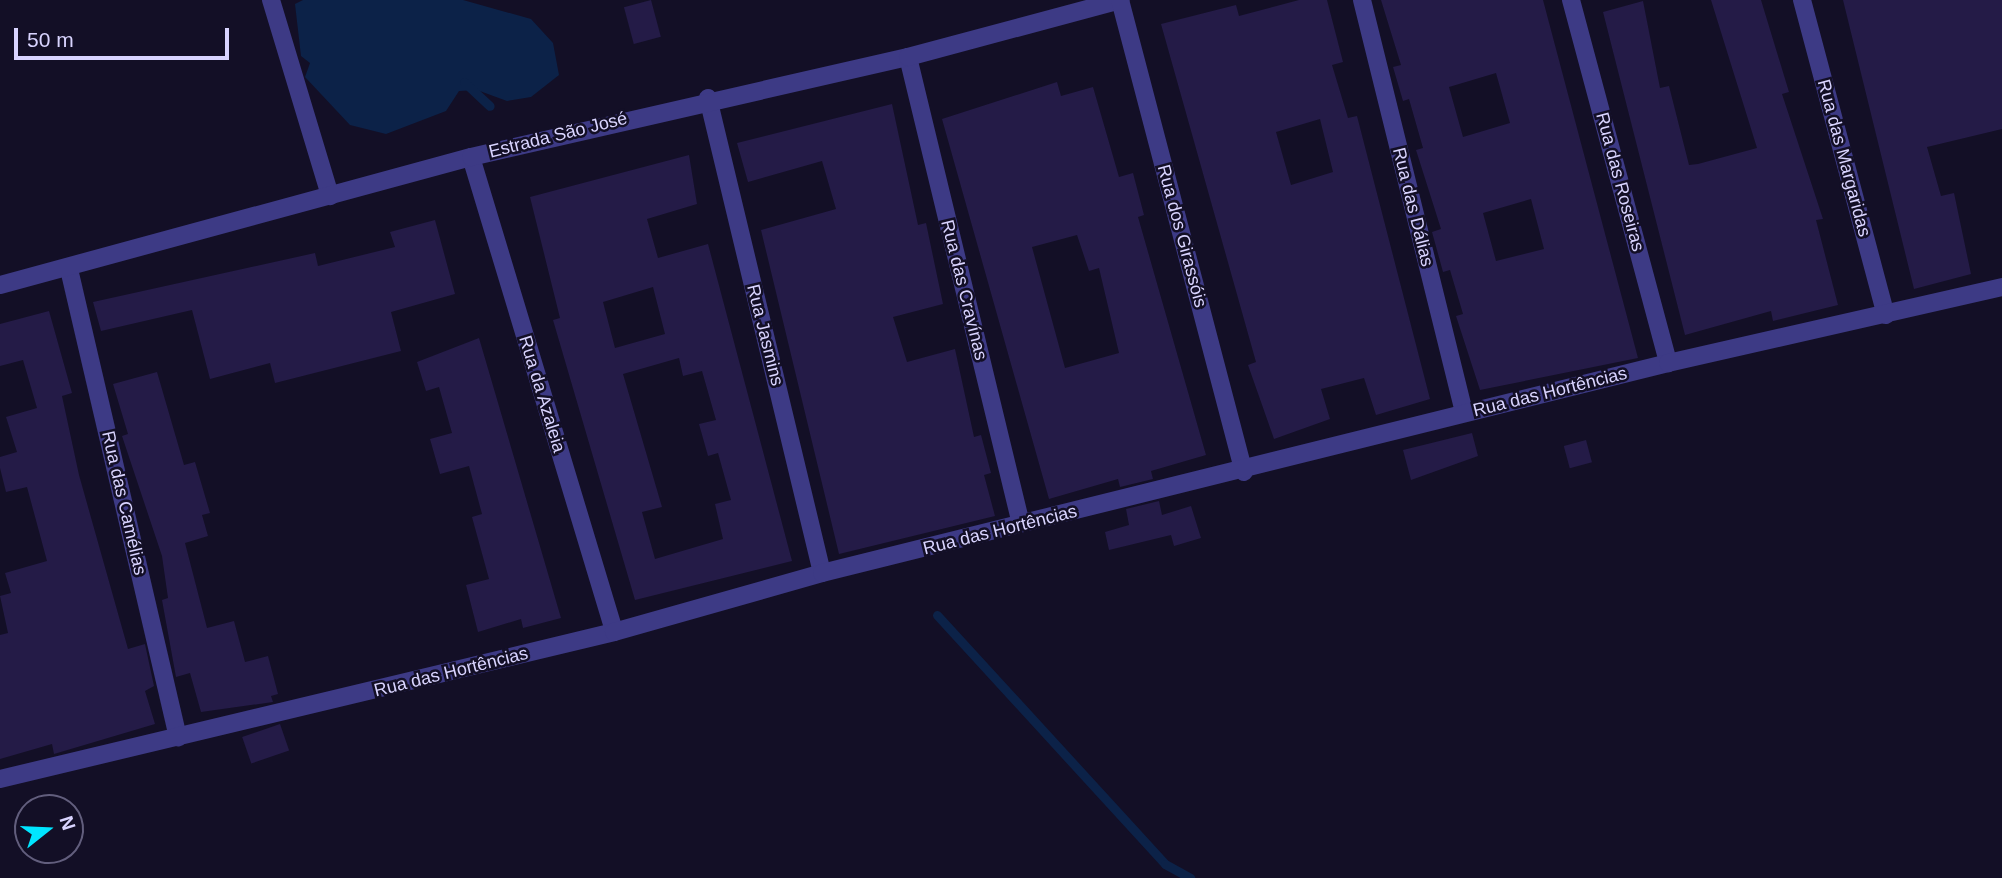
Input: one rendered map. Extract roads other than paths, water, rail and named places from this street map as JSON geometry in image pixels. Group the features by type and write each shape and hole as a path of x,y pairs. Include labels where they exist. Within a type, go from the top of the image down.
{"street":[{"path":"271,0 330,196"},
{"name":"Estrada São José","path":"0,285 471,157 708,98 908,57 1120,0"},
{"name":"Rua dos Girassóis","path":"1120,0 1244,472"},
{"name":"Rua das Dálias","path":"1362,0 1464,413"},
{"name":"Rua das Roseiras","path":"1572,0 1668,363"},
{"name":"Rua das Margaridas","path":"1802,0 1886,315"},
{"name":"Rua das Cravínas","path":"908,57 1021,524"},
{"name":"Rua Jasmins","path":"708,98 822,573"},
{"name":"Rua da Azaleia","path":"471,157 614,632"},
{"name":"Rua das Camélias","path":"69,268 178,738"},
{"name":"Rua das Hortências","path":"0,779 614,632 822,573 1244,472 1464,413 1668,363 2002,287"}],"water":[{"path":"303,0 463,0 531,19 553,43 559,75 531,97 507,101 477,90 459,91 446,111 386,134 350,125 305,77 310,63 301,56 295,4"}],"waterway":[{"path":"464,82 490,106"},
{"path":"937,615 1165,864 1190,878"}]}
